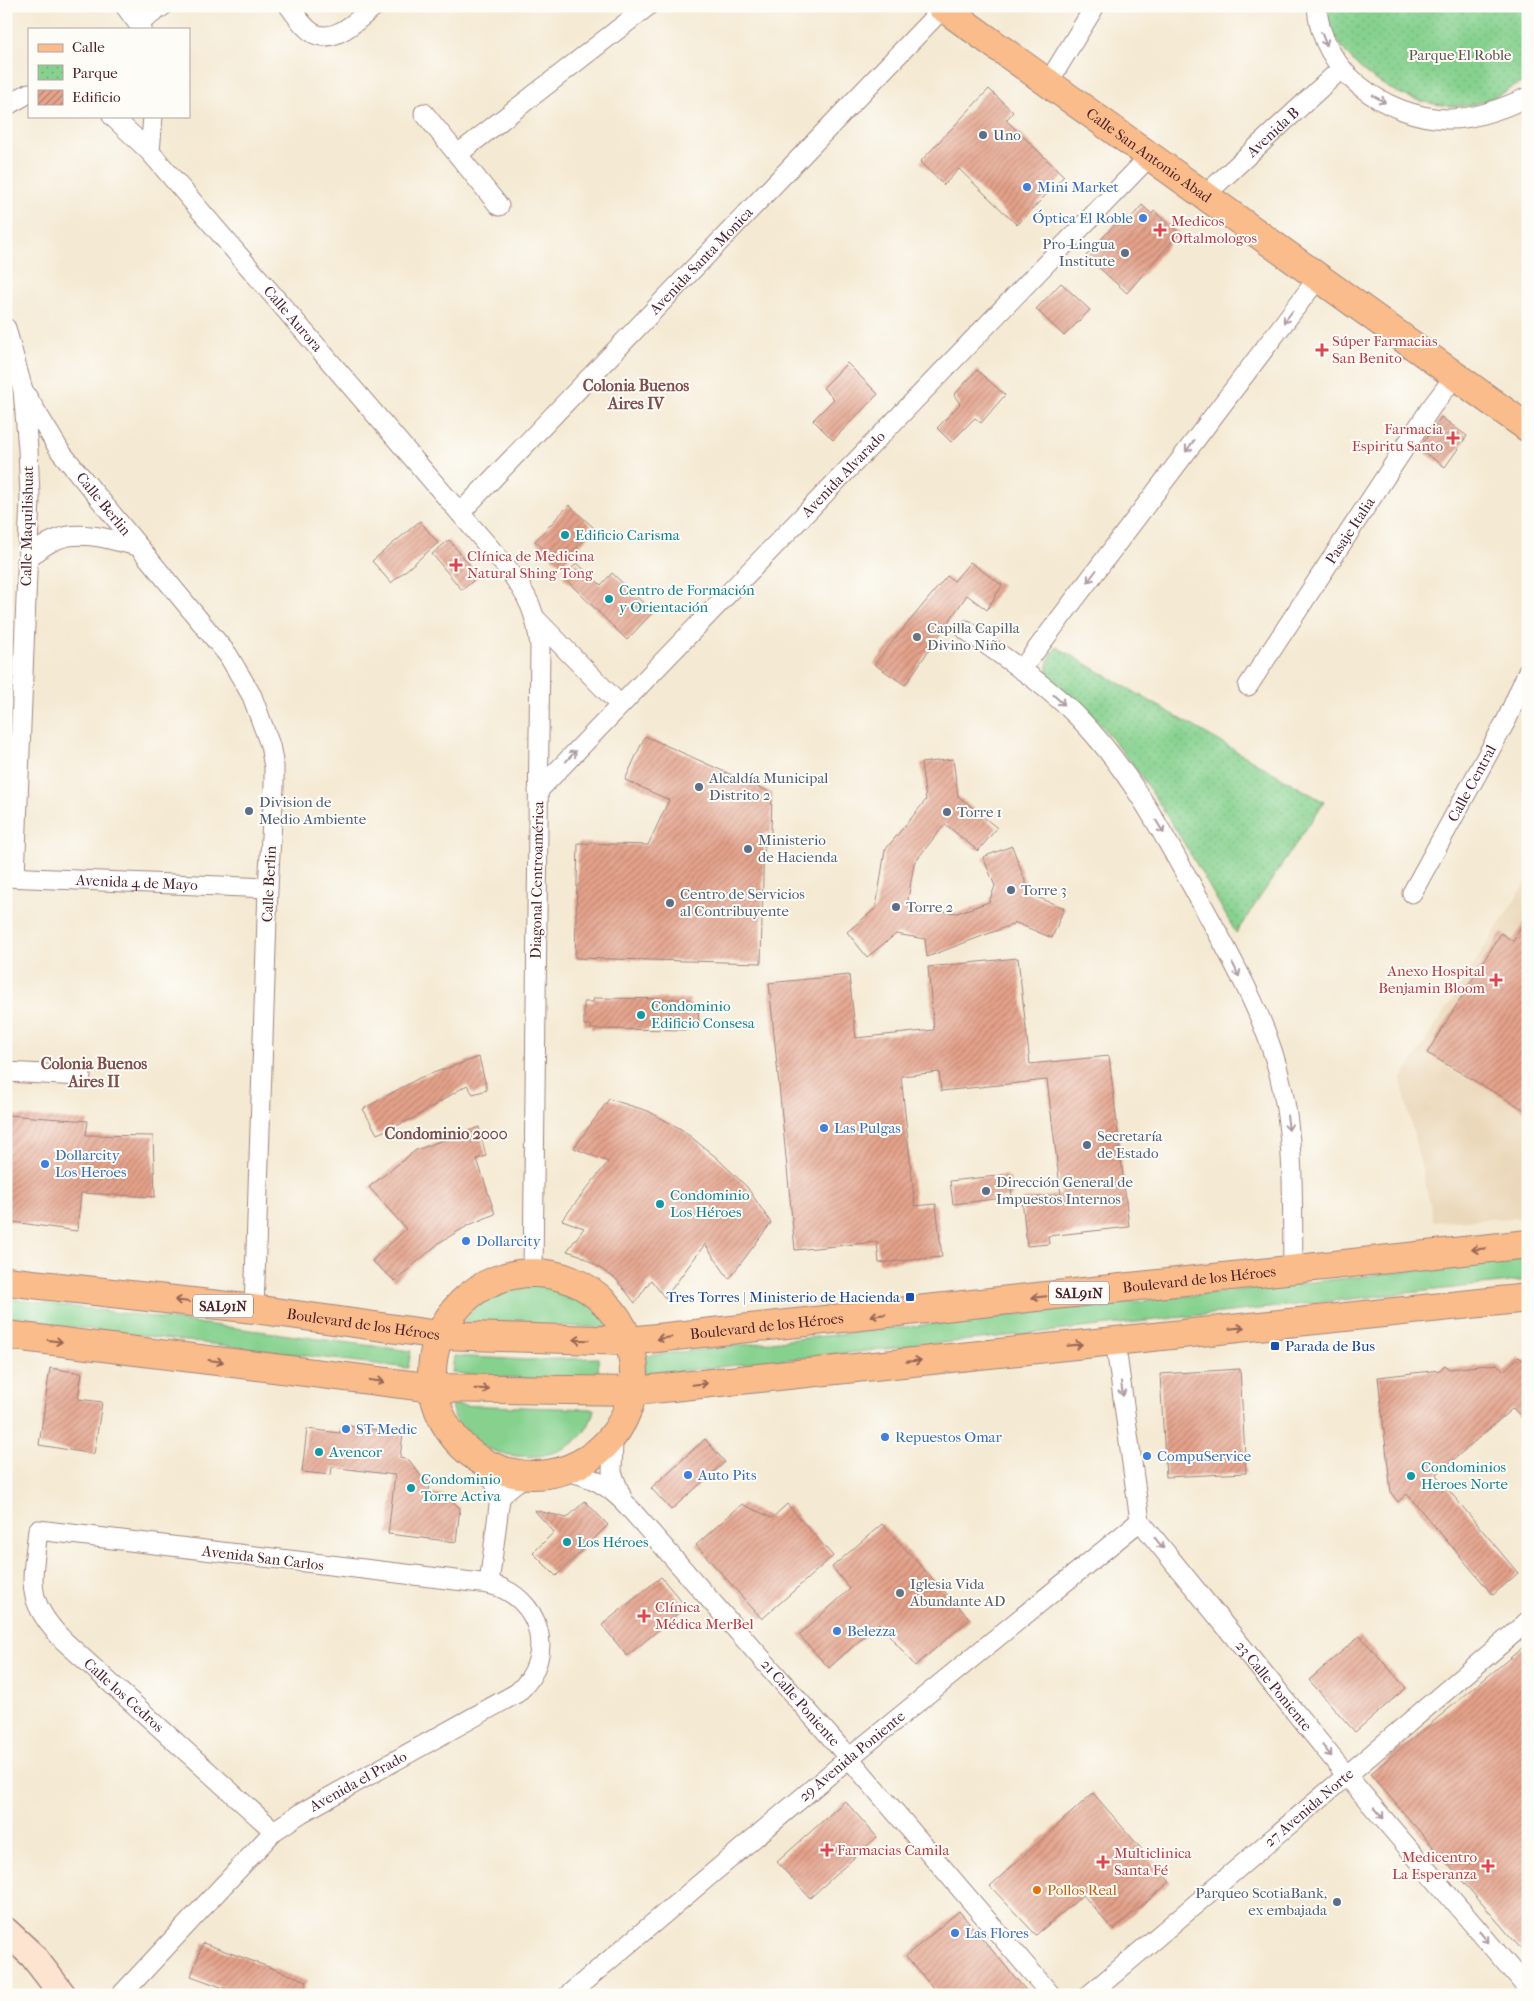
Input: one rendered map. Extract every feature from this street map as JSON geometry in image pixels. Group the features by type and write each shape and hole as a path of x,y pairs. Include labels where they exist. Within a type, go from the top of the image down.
{"main road":[{"name":"Calle San Antonio Abad","path":"942,7 1048,82 1148,157 1528,428"},
{"name":"Boulevard de los Héroes","path":"6,1281 254,1309 439,1335 629,1341 1528,1244"},
{"path":"533,1273 564,1278 592,1292 614,1314 629,1341 635,1366 634,1391 630,1408 613,1438 599,1452 583,1463 564,1471 532,1475 505,1471 481,1460 458,1441 442,1418 434,1388 434,1361 439,1335 448,1316 464,1297 485,1282 508,1274 533,1273"},
{"path":"6,1336 434,1388 634,1391 1528,1298"}],"street":[{"path":"125,6 140,26 163,6"},
{"path":"289,6 311,32 323,36 338,34 375,6"},
{"path":"458,154 648,6"},
{"path":"1048,82 1095,6"},
{"path":"1317,6 1322,37 1341,68 1365,90 1381,101 1398,109 1425,116 1448,119 1524,104"},
{"name":"Avenida Santa Monica","path":"460,513 942,7"},
{"name":"Avenida B","path":"1204,196 1341,68"},
{"path":"6,106 28,94"},
{"path":"424,113 498,206"},
{"path":"114,118 150,152"},
{"path":"150,152 153,118"},
{"name":"Calle Aurora","path":"150,152 460,513"},
{"name":"Avenida Alvarado","path":"538,791 1148,157"},
{"path":"1021,670 1318,278"},
{"name":"Calle Maquilishuat","path":"6,328 22,390 28,449 30,497 11,877"},
{"name":"Pasaje Italia","path":"1248,686 1430,409 1455,376"},
{"name":"Calle Berlin","path":"22,390 60,451 228,655 245,682 263,722 274,767 268,888 254,1309"},
{"name":"Diagonal Centroamérica","path":"460,513 521,586 537,620 540,646 533,1273"},
{"path":"27,561 38,549 52,540 69,535 84,534 138,546"},
{"path":"537,620 620,704"},
{"path":"966,630 1021,670 1076,715 1136,787 1166,837 1255,1008 1274,1058 1282,1086 1288,1126 1293,1268"},
{"name":"Calle Central","path":"1412,893 1507,719 1528,671"},
{"name":"Avenida 4 de Mayo","path":"11,877 268,888"},
{"path":"6,1072 81,1076"},
{"path":"1115,1340 1140,1521"},
{"name":"21 Calle Poniente","path":"613,1438 612,1472 617,1489 625,1503"},
{"path":"481,1460 496,1484 500,1498 489,1584"},
{"name":"21 Calle Poniente","path":"564,1471 582,1473 598,1480 613,1490 849,1758 1051,1995"},
{"path":"500,1498 519,1480 532,1475"},
{"name":"29 Avenida Poniente","path":"568,1995 849,1758 1140,1521"},
{"name":"23 Calle Poniente","path":"1140,1521 1347,1776 1528,1989"},
{"name":"Avenida San Carlos","path":"38,1530 489,1584"},
{"name":"Calle los Cedros","path":"38,1530 32,1594 46,1621 64,1641 274,1831"},
{"name":"Avenida el Prado","path":"121,1995 274,1831 301,1813 507,1699 526,1685 533,1676 540,1655 537,1629 530,1612 516,1596 508,1589 489,1584"},
{"name":"27 Avenida Norte","path":"1089,1995 1528,1621"},
{"path":"6,1931 33,1956 63,1995"}],"shaded area":[{"name":"Anexo Hospital Benjamin Bloom","path":"1528,879 1528,1217 1434,1222 1401,1080"}],"green space":[{"name":"Parque El Roble","path":"1324,6 1528,6 1528,79 1488,99 1465,106 1445,106 1405,96 1369,75 1353,61 1341,46 1325,15"},
{"path":"1057,647 1324,802 1236,933 1180,837 1135,768 1096,720 1052,680 1047,663"},
{"path":"1528,1258 1528,1280 644,1375 644,1356"},
{"path":"526,1282 563,1289 574,1294 594,1308 609,1328 463,1322 490,1295 507,1286"},
{"path":"6,1298 411,1351 408,1368 6,1319"},
{"path":"454,1356 526,1360 598,1358 599,1378 530,1379 452,1373"},
{"path":"451,1405 594,1409 585,1431 568,1446 547,1454 522,1456 498,1452 477,1442 460,1426"}],"building":[{"name":"Uno","path":"989,89 1013,112 1006,120 1064,176 1017,225 959,169 944,185 920,162"},
{"name":"Pro-Lingua Institute","path":"1142,205 1152,214 1154,211 1179,233 1127,293 1086,256 1124,214 1130,219"},
{"path":"1061,283 1090,310 1064,336 1036,309"},
{"path":"847,363 878,394 833,440 813,420 834,399 823,388"},
{"path":"977,370 1005,395 981,423 975,418 951,442 937,428 960,404 954,395"},
{"path":"1441,417 1467,436 1445,467 1419,449"},
{"name":"Edificio Carisma","path":"569,505 595,529 561,565 535,541"},
{"path":"420,521 438,543 391,583 372,561"},
{"name":"Clínica de Medicina Natural Shing Tong","path":"449,540 479,576 462,590 432,554"},
{"name":"Capilla Capilla Divino Niño","path":"970,562 1002,585 987,610 967,595 905,685 874,664 947,576 954,581"},
{"name":"Centro de Formación y Orientación","path":"577,563 601,585 612,573 653,612 627,640 563,577"},
{"name":"Centro de Servicios al Contribuyente","path":"645,736 772,793 771,833 764,833 761,963 575,958 578,843 648,845 669,800 625,780"},
{"path":"953,759 958,796 997,828 978,851 945,824 914,863 907,906 957,913 989,902 995,886 983,857 1012,846 1030,894 1064,908 1052,938 1014,922 1014,924 927,957 925,939 896,934 867,957 847,932 876,908 885,850 926,800 921,763"},
{"path":"1528,917 1528,1112 1427,1053 1501,933 1513,941"},
{"path":"1018,958 1030,1064 1109,1056 1129,1227 1048,1236 1049,1244 1027,1246 1022,1199 1061,1195 1047,1080 941,1091 939,1072 901,1076 915,1206 936,1204 942,1257 879,1263 877,1242 795,1250 769,983 849,975 856,1038 934,1030 928,967"},
{"name":"Condominio Edificio Consesa","path":"594,998 690,999 690,1005 698,1005 699,1027 691,1027 690,1030 591,1029 591,1025 584,1025 584,1002 593,1002"},
{"path":"479,1057 487,1090 473,1094 467,1085 412,1119 377,1134 363,1109 419,1078"},
{"path":"609,1099 648,1111 681,1129 717,1158 747,1187 771,1223 729,1279 705,1244 665,1298 651,1280 635,1303 616,1279 580,1255 567,1251 584,1228 562,1220 608,1162 574,1148"},
{"name":"Dollarcity Los Heroes","path":"6,1115 88,1121 86,1135 153,1136 155,1197 81,1193 77,1231 6,1221"},
{"path":"479,1127 486,1156 477,1159 495,1214 469,1225 440,1242 395,1281 372,1261 406,1229 369,1187 416,1150"},
{"name":"Dirección General de Impuestos Internos","path":"1006,1175 1006,1178 1010,1177 1012,1197 953,1204 950,1181"},
{"name":"Condominios Heroes Norte","path":"1519,1357 1522,1360 1528,1360 1528,1425 1513,1408 1436,1475 1518,1573 1493,1595 1407,1494 1398,1502 1391,1493 1378,1377 1440,1370 1445,1365 1449,1369 1497,1364 1504,1371"},
{"path":"50,1368 82,1373 78,1399 102,1402 94,1454 39,1445"},
{"path":"1240,1369 1246,1473 1166,1477 1160,1374"},
{"name":"Condominio Torre Activa","path":"341,1425 403,1433 400,1458 409,1460 424,1480 430,1481 429,1493 445,1495 460,1508 456,1542 388,1534 395,1475 332,1467 331,1475 302,1472 307,1429 340,1433"},
{"name":"Auto Pits","path":"705,1439 725,1462 671,1510 651,1488"},
{"name":"Los Héroes","path":"585,1501 608,1525 556,1576 533,1553 554,1532 534,1510 567,1518"},
{"path":"742,1504 772,1518 787,1504 833,1556 762,1619 696,1545"},
{"name":"Iglesia Vida Abundante AD","path":"882,1524 970,1619 915,1666 879,1623 829,1668 799,1635 850,1589 832,1567"},
{"name":"Clínica Médica MerBel","path":"661,1577 686,1607 627,1656 602,1625"},
{"path":"1360,1636 1406,1688 1355,1732 1309,1680"},
{"name":"Medicentro La Esperanza","path":"1528,1643 1528,1957 1370,1774"},
{"name":"Multiclinica Santa Fé","path":"1093,1793 1170,1882 1113,1930 1083,1895 1036,1935 990,1886"},
{"name":"Farmacias Camila","path":"845,1801 877,1837 810,1898 777,1862"},
{"name":"Las Flores","path":"959,1911 1030,1995 939,1995 906,1956"},
{"path":"203,1943 307,1981 302,1995 243,1995 191,1976"}],"place":[{"name":"Uno","path":"983,135"},
{"name":"Mini Market","path":"1027,187"},
{"name":"Óptica El Roble","path":"1143,218"},
{"name":"Medicos Oftalmologos","path":"1160,230"},
{"name":"Pro-Lingua Institute","path":"1125,253"},
{"name":"Súper Farmacias San Benito","path":"1322,350"},
{"name":"Farmacia Espiritu Santo","path":"1453,438"},
{"name":"Edificio Carisma","path":"565,535"},
{"name":"Clínica de Medicina Natural Shing Tong","path":"456,565"},
{"name":"Centro de Formación y Orientación","path":"609,599"},
{"name":"Capilla Capilla Divino Niño","path":"917,637"},
{"name":"Alcaldía Municipal Distrito 2","path":"699,787"},
{"name":"Division de Medio Ambiente","path":"249,811"},
{"name":"Torre 1","path":"947,812"},
{"name":"Ministerio de Hacienda","path":"748,849"},
{"name":"Torre 3","path":"1011,890"},
{"name":"Centro de Servicios al Contribuyente","path":"670,903"},
{"name":"Torre 2","path":"896,907"},
{"name":"Anexo Hospital Benjamin Bloom","path":"1496,980"},
{"name":"Condominio Edificio Consesa","path":"641,1015"},
{"name":"Las Pulgas","path":"824,1128"},
{"name":"Secretaría de Estado","path":"1087,1145"},
{"name":"Dollarcity Los Heroes","path":"45,1164"},
{"name":"Dirección General de Impuestos Internos","path":"986,1191"},
{"name":"Condominio Los Héroes","path":"660,1204"},
{"name":"Dollarcity","path":"466,1241"},
{"name":"Tres Torres | Ministerio de Hacienda","path":"910,1297"},
{"name":"Parada de Bus","path":"1275,1346"},
{"name":"ST Medic","path":"346,1429"},
{"name":"Repuestos Omar","path":"885,1437"},
{"name":"Avencor","path":"319,1452"},
{"name":"CompuService","path":"1147,1456"},
{"name":"Auto Pits","path":"688,1475"},
{"name":"Condominios Heroes Norte","path":"1411,1476"},
{"name":"Condominio Torre Activa","path":"411,1488"},
{"name":"Los Héroes","path":"567,1542"},
{"name":"Iglesia Vida Abundante AD","path":"900,1593"},
{"name":"Clínica Médica MerBel","path":"644,1616"},
{"name":"Belezza","path":"837,1631"},
{"name":"Farmacias Camila","path":"827,1850"},
{"name":"Multiclinica Santa Fé","path":"1103,1862"},
{"name":"Medicentro La Esperanza","path":"1488,1866"},
{"name":"Pollos Real","path":"1037,1890"},
{"name":"Parqueo ScotiaBank, ex embajada","path":"1337,1902"},
{"name":"Las Flores","path":"955,1933"}],"district":[{"name":"Colonia Buenos Aires IV","path":"636,394"},
{"name":"Colonia Buenos Aires II","path":"94,1072"},
{"name":"Condominio 2000","path":"446,1133"}]}
